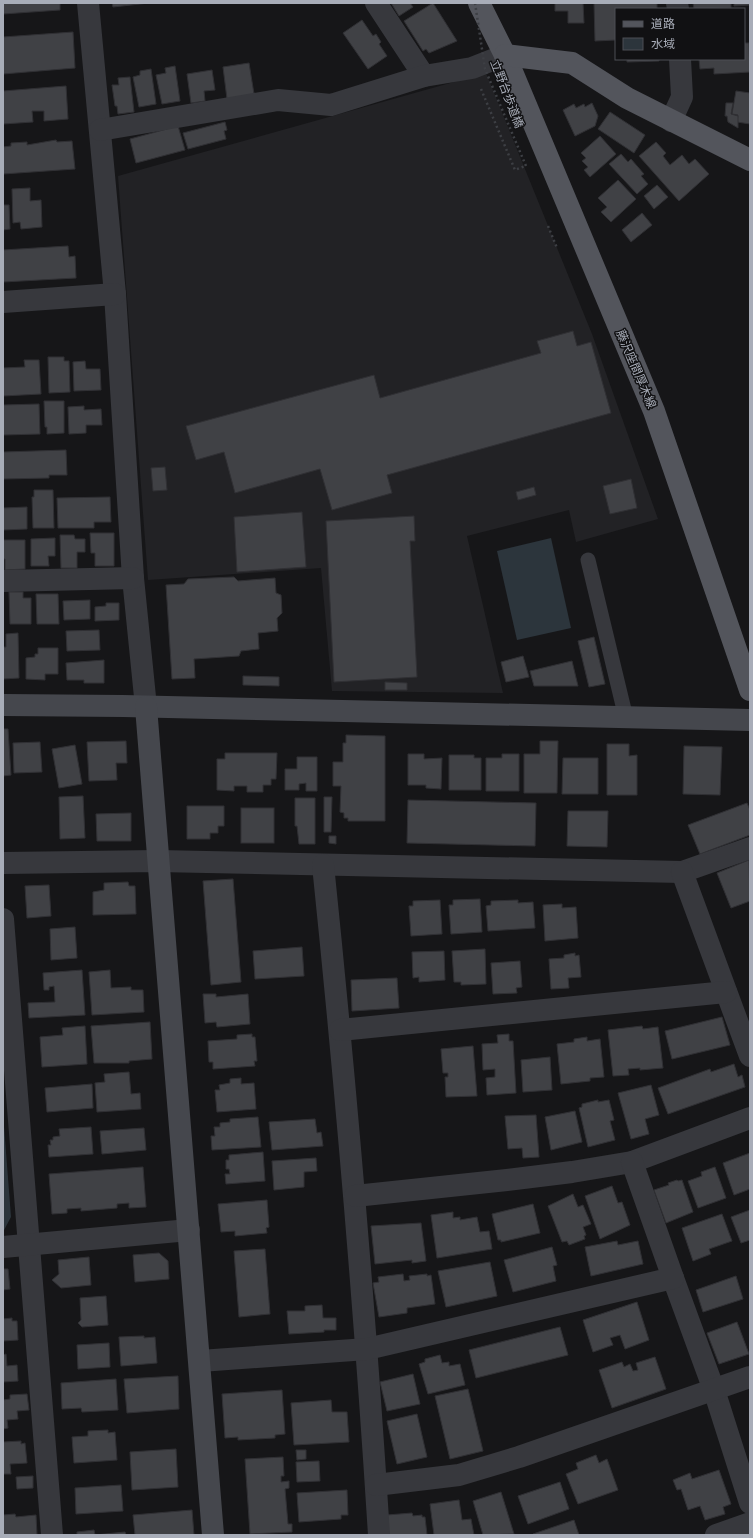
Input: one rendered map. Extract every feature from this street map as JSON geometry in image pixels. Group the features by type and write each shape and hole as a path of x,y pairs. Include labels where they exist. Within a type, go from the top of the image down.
{"main road":[{"name":"藤沢座間厚木線","path":"479,3 505,55 654,411 750,690"},
{"path":"505,55 572,63 627,98 750,160"}],"street":[{"path":"88,3 115,294 134,578 200,1361 213,1535"},
{"path":"376,3 424,76"},
{"path":"100,130 278,100 332,105 424,76 472,68 505,55"},
{"path":"671,121 682,97 680,60"},
{"path":"3,302 115,294"},
{"path":"3,581 134,578"},
{"path":"3,705 750,720"},
{"path":"3,862 158,862 682,872 750,848"},
{"path":"323,865 355,1196 379,1535"},
{"path":"682,872 750,1056"},
{"path":"3,919 6,1019 30,1244 52,1535"},
{"path":"340,1030 726,992"},
{"path":"355,1196 514,1180 632,1162 750,1118"},
{"path":"632,1162 714,1390 750,1503"},
{"path":"3,1247 189,1230"},
{"path":"200,1361 367,1349 673,1278"},
{"path":"376,1485 458,1475 519,1457 750,1377"},
{"path":"716,1535 750,1523"}],"lane":[{"path":"588,560 626,718"}],"path":[{"name":"立野台歩道橋","path":"472,68 515,170 526,166 485,69 475,3"}],"shaded area":[{"path":"486,73 592,334 658,519 576,542 569,510 467,536 503,693 332,691 321,568 148,580 118,176"}],"water":[{"path":"551,538 571,628 517,640 497,551"},
{"path":"3,1113 11,1217 3,1232"}],"building":[{"path":"3,3 60,3 60,10 3,14"},
{"path":"112,3 149,3 113,7"},
{"path":"391,3 410,3 413,7 399,16"},
{"path":"433,3 457,41 429,53 426,49 423,51 404,21"},
{"path":"555,3 583,3 584,23 568,23 568,11 555,11"},
{"path":"594,3 657,3 657,8 615,8 615,40 595,41"},
{"path":"693,3 731,3 731,8 694,8"},
{"path":"734,3 750,3 750,5 734,6"},
{"path":"362,20 373,36 376,34 381,42 379,44 387,56 368,69 343,33"},
{"path":"73,32 75,68 3,74 3,37"},
{"path":"745,43 749,43 750,72 714,74 714,68 700,69 699,60 745,60"},
{"path":"627,60 659,60 659,61 627,62"},
{"path":"249,63 254,94 227,99 223,67"},
{"path":"175,66 180,101 162,104 156,75 166,73 165,68"},
{"path":"151,69 156,104 139,107 133,77 140,75 140,71"},
{"path":"212,70 215,90 204,91 205,101 191,103 187,74"},
{"path":"130,77 134,112 118,114 117,106 115,106 112,85 119,85 118,78"},
{"path":"66,86 68,119 44,121 44,111 32,111 33,122 3,124 3,91"},
{"path":"736,91 750,93 750,124 737,122 738,115 732,114"},
{"path":"592,103 598,116 595,126 575,136 563,110 574,104 576,108 584,104 585,107"},
{"path":"726,103 733,103 731,114 738,116 738,128 728,122 727,116 725,116"},
{"path":"610,112 645,135 634,153 598,129"},
{"path":"225,122 227,130 224,131 226,139 188,149 183,133"},
{"path":"178,126 185,150 136,163 130,139"},
{"path":"600,136 616,154 590,177 584,170 588,167 582,161 586,158 581,153"},
{"path":"56,140 57,142 72,141 75,169 3,174 3,147 11,146 11,143 27,142 27,145"},
{"path":"656,142 666,153 663,156 670,165 682,155 689,164 695,159 709,174 679,201 639,156"},
{"path":"621,154 628,162 631,159 644,174 641,176 648,184 637,194 609,164"},
{"path":"618,180 636,199 611,222 601,212 607,207 598,198"},
{"path":"657,185 668,197 654,209 644,196"},
{"path":"30,188 30,201 41,200 42,227 21,229 20,222 13,223 12,189"},
{"path":"3,205 9,205 10,229 3,230"},
{"path":"642,213 652,225 631,242 622,230"},
{"path":"68,246 69,257 75,256 76,278 3,282 3,250"},
{"path":"573,331 577,346 591,342 611,413 387,475 392,493 332,510 320,469 235,493 224,452 196,460 186,426 374,375 380,398 541,353 537,341"},
{"path":"48,357 64,357 64,361 69,361 70,392 49,393"},
{"path":"24,360 39,360 41,394 3,396 3,368 25,367"},
{"path":"85,361 86,369 100,369 101,390 74,391 73,362"},
{"path":"44,401 64,401 64,433 47,434 47,427 45,427"},
{"path":"39,404 40,434 3,435 3,405"},
{"path":"84,406 84,410 101,409 102,425 86,425 86,433 69,434 68,407"},
{"path":"66,450 67,475 49,475 49,478 3,479 3,452"},
{"path":"165,467 167,490 153,491 151,468"},
{"path":"631,479 637,508 610,514 603,486"},
{"path":"534,487 536,495 518,500 516,492"},
{"path":"34,490 53,490 54,528 33,528 32,497 34,497"},
{"path":"110,497 111,522 94,522 94,528 58,528 57,498"},
{"path":"27,507 27,529 3,530 3,508"},
{"path":"302,512 306,567 237,572 234,517"},
{"path":"414,516 415,541 410,541 417,677 334,682 326,521"},
{"path":"90,533 114,533 114,566 95,566 95,553 91,553"},
{"path":"60,535 74,535 75,539 85,539 85,552 77,552 77,568 61,568"},
{"path":"55,538 55,556 48,556 49,566 31,566 31,539"},
{"path":"3,540 25,540 25,569 5,570 5,559 3,559"},
{"path":"234,577 238,581 275,578 276,593 281,595 282,613 277,618 278,631 258,633 259,649 241,651 239,656 194,659 195,678 172,679 166,585 184,584 188,579"},
{"path":"9,592 23,592 23,598 31,598 31,624 10,624"},
{"path":"36,594 58,594 59,624 37,624"},
{"path":"90,600 90,619 64,620 63,601"},
{"path":"106,603 119,603 119,620 95,621 95,607 106,606"},
{"path":"99,630 100,650 67,651 66,631"},
{"path":"18,633 19,678 3,679 3,647 6,647 6,634"},
{"path":"594,637 605,684 589,687 578,641"},
{"path":"38,648 58,648 58,674 45,674 45,680 26,679 26,658 35,657 35,654 38,654"},
{"path":"523,656 529,677 506,682 501,662"},
{"path":"104,660 104,683 84,683 84,680 67,680 66,663"},
{"path":"572,661 578,686 534,686 530,671"},
{"path":"243,676 279,677 279,686 243,685"},
{"path":"385,682 407,683 407,690 385,690"},
{"path":"3,729 8,729 11,775 3,776"},
{"path":"346,735 385,736 385,821 348,821 348,818 344,818 344,813 340,812 341,786 333,786 333,762 343,762 343,743 346,743"},
{"path":"126,741 127,763 116,763 117,780 89,781 87,742"},
{"path":"540,741 558,741 557,793 524,793 524,754 540,754"},
{"path":"40,742 42,772 14,773 13,743"},
{"path":"607,744 629,744 629,756 637,755 637,795 607,795"},
{"path":"75,745 82,784 59,788 52,749"},
{"path":"684,746 722,747 720,795 683,794"},
{"path":"225,753 277,753 276,779 271,779 271,785 263,785 263,792 247,792 247,786 234,786 234,791 217,790 217,759 225,759"},
{"path":"408,754 424,754 424,759 442,758 441,789 426,788 426,785 408,785"},
{"path":"502,754 519,754 519,791 486,791 486,758 502,758"},
{"path":"449,755 474,755 474,758 481,758 481,790 449,790"},
{"path":"297,757 317,757 317,791 306,791 306,783 299,784 299,790 285,790 285,769 297,769"},
{"path":"563,758 598,758 598,794 562,794"},
{"path":"83,796 85,838 60,839 59,797"},
{"path":"324,797 332,797 331,832 324,832"},
{"path":"295,798 315,798 315,844 299,844 297,826 295,826"},
{"path":"408,800 536,803 535,846 407,843"},
{"path":"747,803 750,810 750,835 700,854 688,825"},
{"path":"187,806 224,806 224,826 218,826 218,833 210,833 210,839 187,839"},
{"path":"241,808 274,808 274,843 241,843"},
{"path":"568,811 608,811 607,847 567,846"},
{"path":"131,813 131,841 97,841 96,814"},
{"path":"329,836 336,836 336,844 329,843"},
{"path":"749,860 750,901 731,908 717,873"},
{"path":"233,879 241,982 211,985 203,881"},
{"path":"128,882 129,886 135,886 136,914 93,915 93,892 104,890 104,883"},
{"path":"49,885 51,916 27,918 25,886"},
{"path":"480,899 482,932 451,934 449,905 453,905 453,900"},
{"path":"440,900 442,934 411,936 409,906 413,906 413,901"},
{"path":"518,900 518,903 533,902 535,928 488,931 486,906 491,905 491,901"},
{"path":"562,904 562,908 576,907 578,938 545,941 543,905"},
{"path":"75,927 77,958 51,960 50,929"},
{"path":"302,947 304,976 255,979 253,951"},
{"path":"485,949 486,984 461,985 461,982 454,982 452,951"},
{"path":"444,951 445,980 419,982 419,977 413,978 412,952"},
{"path":"575,953 575,956 579,955 581,977 568,978 569,988 551,989 549,959 564,958 564,955"},
{"path":"520,961 522,987 516,988 517,993 493,994 491,963"},
{"path":"82,970 85,1015 29,1018 28,1003 55,1002 54,986 49,987 49,990 44,990 43,973"},
{"path":"110,970 111,988 131,987 131,990 143,990 144,1012 92,1015 89,972"},
{"path":"397,978 399,1008 352,1011 351,980"},
{"path":"203,994 216,994 216,997 248,994 250,1024 217,1027 216,1022 205,1023"},
{"path":"722,1017 730,1045 672,1059 665,1031"},
{"path":"150,1022 152,1059 129,1061 129,1063 94,1063 91,1026"},
{"path":"85,1026 87,1064 42,1067 40,1037 63,1035 62,1028"},
{"path":"642,1026 643,1029 658,1027 663,1068 640,1070 640,1068 628,1069 629,1075 613,1076 608,1030"},
{"path":"252,1034 252,1037 255,1037 257,1061 254,1061 255,1066 213,1069 213,1062 209,1062 208,1041 237,1039 237,1035"},
{"path":"509,1034 509,1041 513,1041 516,1093 487,1095 486,1078 495,1077 495,1069 483,1070 482,1044 498,1043 497,1035"},
{"path":"587,1037 587,1041 600,1039 604,1077 590,1078 590,1081 561,1084 557,1044 574,1042 574,1039"},
{"path":"473,1046 477,1096 446,1097 445,1077 448,1077 448,1073 443,1073 441,1049"},
{"path":"550,1057 552,1090 523,1092 521,1060"},
{"path":"734,1064 738,1077 742,1075 745,1087 668,1114 658,1088 710,1069 711,1072"},
{"path":"129,1072 131,1094 140,1093 141,1109 97,1112 95,1083 105,1082 104,1074"},
{"path":"241,1078 241,1084 254,1083 256,1109 217,1112 215,1090 220,1090 219,1085 230,1083 230,1079"},
{"path":"92,1084 93,1108 47,1112 45,1088"},
{"path":"651,1085 659,1115 645,1119 649,1134 631,1139 618,1093"},
{"path":"598,1100 598,1102 609,1100 614,1120 610,1121 615,1140 588,1147 579,1108 582,1107 582,1104"},
{"path":"575,1111 582,1142 551,1150 545,1117"},
{"path":"536,1115 539,1157 523,1158 522,1148 508,1149 505,1116"},
{"path":"258,1117 261,1147 212,1150 211,1136 215,1136 214,1127 220,1127 220,1123 230,1122 230,1119"},
{"path":"315,1119 317,1133 321,1132 323,1146 272,1150 269,1122"},
{"path":"91,1127 93,1154 49,1157 48,1145 51,1145 50,1140 53,1140 53,1137 60,1136 59,1129"},
{"path":"144,1128 146,1150 102,1154 100,1131"},
{"path":"263,1152 265,1181 226,1184 225,1174 230,1174 229,1169 226,1169 226,1160 229,1160 229,1155"},
{"path":"750,1153 750,1189 734,1195 723,1163"},
{"path":"316,1158 317,1171 304,1172 304,1187 274,1190 272,1161"},
{"path":"143,1167 146,1207 129,1208 129,1203 117,1204 117,1208 81,1211 81,1208 67,1209 67,1213 52,1214 49,1174"},
{"path":"715,1167 726,1198 698,1208 688,1181 702,1176 701,1172"},
{"path":"682,1180 693,1212 666,1223 654,1190 669,1185 668,1183"},
{"path":"612,1186 618,1203 622,1202 630,1225 600,1239 585,1196"},
{"path":"573,1194 578,1207 583,1205 591,1224 583,1227 586,1235 584,1236 585,1239 569,1245 567,1241 562,1242 548,1206"},
{"path":"267,1200 269,1227 266,1228 267,1233 235,1236 235,1231 221,1232 218,1204"},
{"path":"533,1204 540,1233 501,1242 501,1240 498,1240 492,1214"},
{"path":"750,1210 750,1240 741,1243 731,1217"},
{"path":"453,1212 453,1218 460,1217 460,1220 477,1217 480,1232 489,1231 492,1249 437,1258 431,1215"},
{"path":"722,1214 732,1241 709,1249 711,1254 693,1261 682,1228"},
{"path":"421,1223 426,1261 412,1263 412,1260 375,1264 371,1226"},
{"path":"617,1241 618,1245 638,1241 643,1264 591,1276 585,1247"},
{"path":"552,1247 557,1265 553,1266 556,1281 513,1292 504,1260"},
{"path":"265,1249 270,1314 239,1317 234,1251"},
{"path":"159,1253 168,1261 169,1279 135,1282 133,1255"},
{"path":"89,1257 91,1285 61,1288 52,1280 59,1274 58,1260"},
{"path":"490,1262 497,1296 446,1307 438,1271"},
{"path":"3,1269 8,1269 10,1289 3,1290"},
{"path":"403,1274 404,1281 410,1280 409,1276 431,1275 435,1304 407,1308 407,1313 379,1317 373,1283 379,1282 378,1277"},
{"path":"736,1276 743,1299 703,1312 696,1290"},
{"path":"106,1296 108,1325 82,1327 78,1323 81,1320 80,1298"},
{"path":"637,1302 649,1340 625,1349 620,1335 610,1338 613,1345 593,1352 583,1320"},
{"path":"322,1305 323,1318 336,1318 336,1330 289,1334 287,1311 305,1311 305,1306"},
{"path":"12,1318 12,1321 17,1321 18,1340 3,1341 3,1319"},
{"path":"737,1322 749,1354 719,1364 707,1333"},
{"path":"560,1327 568,1355 476,1378 469,1350"},
{"path":"144,1336 144,1338 155,1337 157,1363 121,1366 119,1337"},
{"path":"109,1343 110,1367 78,1369 77,1345"},
{"path":"6,1354 7,1366 17,1365 18,1381 3,1382 3,1355"},
{"path":"440,1355 442,1363 449,1362 449,1366 460,1364 465,1385 428,1394 419,1364 425,1362 425,1359"},
{"path":"655,1357 666,1389 612,1408 599,1370 622,1362 624,1367 630,1364 633,1371 638,1370 636,1363"},
{"path":"413,1374 420,1404 387,1411 380,1382"},
{"path":"178,1376 179,1409 127,1413 124,1379"},
{"path":"116,1379 118,1410 82,1412 81,1408 62,1409 61,1383"},
{"path":"468,1389 483,1451 450,1459 435,1396"},
{"path":"282,1390 285,1434 275,1435 275,1438 238,1440 238,1437 225,1438 222,1394"},
{"path":"27,1394 29,1410 17,1411 18,1419 7,1420 8,1428 3,1429 3,1400 10,1399 10,1395"},
{"path":"331,1400 332,1412 347,1412 349,1442 294,1445 291,1403"},
{"path":"417,1414 427,1457 397,1464 387,1421"},
{"path":"108,1430 108,1433 115,1432 117,1460 74,1463 72,1437 88,1436 88,1431"},
{"path":"21,1441 21,1444 25,1443 27,1463 10,1464 11,1474 3,1474 3,1442"},
{"path":"176,1449 178,1487 132,1490 130,1452"},
{"path":"296,1450 306,1450 306,1459 297,1460"},
{"path":"596,1455 599,1463 607,1459 618,1490 578,1504 566,1474 578,1469 576,1463"},
{"path":"283,1457 284,1476 281,1476 281,1482 289,1481 289,1488 285,1489 288,1524 292,1524 292,1532 250,1534 245,1459"},
{"path":"319,1461 320,1481 297,1482 296,1462"},
{"path":"719,1470 731,1504 723,1507 725,1514 705,1520 700,1506 688,1510 681,1489 677,1490 673,1480 690,1473 692,1479"},
{"path":"33,1476 33,1488 17,1489 16,1477"},
{"path":"560,1482 569,1509 528,1524 518,1496"},
{"path":"121,1485 123,1511 76,1514 75,1488"},
{"path":"347,1490 348,1515 341,1515 341,1519 299,1522 297,1493"},
{"path":"501,1492 514,1534 483,1535 473,1501"},
{"path":"459,1500 462,1520 471,1519 474,1535 434,1535 430,1504"},
{"path":"192,1510 194,1535 135,1535 133,1515"},
{"path":"412,1513 413,1516 422,1515 422,1517 425,1517 427,1535 389,1535 387,1515"},
{"path":"15,1514 16,1517 36,1515 37,1535 3,1535 3,1515"},
{"path":"574,1520 579,1535 533,1535 533,1534"},
{"path":"94,1530 95,1535 77,1535 77,1532"},
{"path":"125,1532 126,1535 95,1535"}]}
